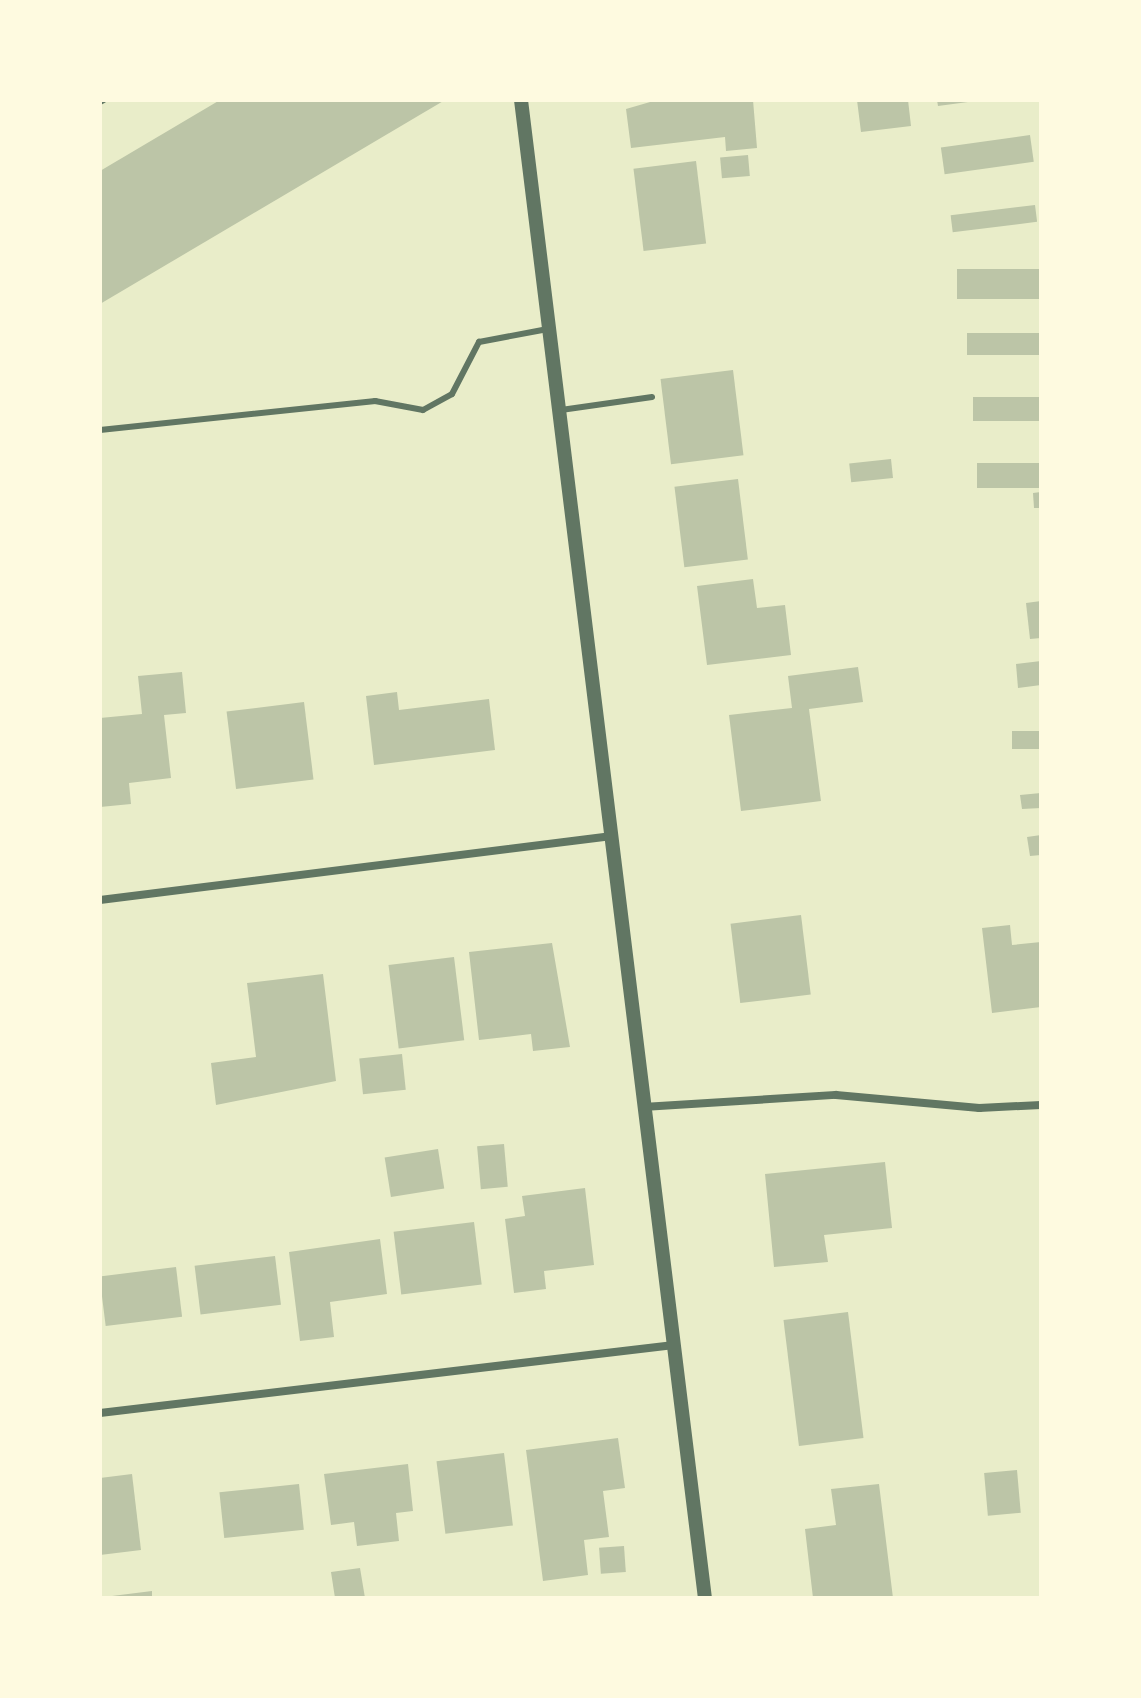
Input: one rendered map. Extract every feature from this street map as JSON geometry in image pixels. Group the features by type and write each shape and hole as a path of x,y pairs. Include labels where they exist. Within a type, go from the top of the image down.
{"street":[{"path":"521,100 705,1598"},
{"path":"100,900 612,836"},
{"path":"643,1107 836,1095 979,1108 1041,1105"},
{"path":"100,1413 675,1345"}],"lane":[{"path":"100,430 375,401 423,410 452,394 479,342 548,329"},
{"path":"558,410 652,397"}],"building":[{"path":"220,100 445,100 100,304 100,171"},
{"path":"657,100 753,100 757,148 726,151 725,137 631,148 626,109"},
{"path":"857,100 908,100 911,126 861,132"},
{"path":"937,100 967,100 968,102 938,106"},
{"path":"1030,135 1034,162 945,174 941,148"},
{"path":"748,155 750,176 722,178 720,157"},
{"path":"696,161 706,243 644,251 633,169"},
{"path":"1035,205 1037,222 953,232 951,215"},
{"path":"957,269 1041,269 1041,299 957,299"},
{"path":"967,333 1041,333 1041,355 967,355"},
{"path":"733,370 743,455 671,464 661,379"},
{"path":"973,397 1041,397 1041,421 973,421"},
{"path":"891,459 893,478 851,482 849,463"},
{"path":"977,463 1041,463 1041,488 977,488"},
{"path":"738,479 748,559 684,567 674,487"},
{"path":"1041,492 1041,508 1034,508 1033,493"},
{"path":"753,579 757,608 785,605 791,655 707,665 697,586"},
{"path":"1041,601 1041,638 1030,639 1026,603"},
{"path":"1041,661 1041,685 1018,688 1016,664"},
{"path":"858,667 863,702 809,709 821,801 741,811 729,715 792,708 788,676"},
{"path":"182,672 186,713 164,715 171,778 129,783 131,804 100,807 100,718 142,714 138,676"},
{"path":"397,692 399,710 489,699 495,750 374,765 366,696"},
{"path":"304,702 314,779 236,789 227,712"},
{"path":"1012,731 1041,731 1041,749 1012,749"},
{"path":"1041,793 1041,808 1022,809 1020,795"},
{"path":"1041,835 1041,855 1030,856 1027,837"},
{"path":"801,915 811,994 740,1003 731,924"},
{"path":"1010,925 1012,945 1041,942 1041,1007 992,1013 982,928"},
{"path":"552,943 570,1047 533,1051 531,1034 479,1040 469,952"},
{"path":"454,957 464,1040 399,1048 388,965"},
{"path":"323,974 336,1081 216,1105 211,1063 256,1057 247,983"},
{"path":"402,1054 406,1090 363,1094 359,1058"},
{"path":"504,1144 508,1187 481,1189 477,1146"},
{"path":"438,1149 444,1189 391,1197 385,1157"},
{"path":"885,1162 892,1228 824,1235 828,1262 774,1267 765,1174"},
{"path":"585,1188 594,1265 544,1271 546,1289 514,1293 505,1219 525,1216 522,1196"},
{"path":"474,1222 482,1285 401,1294 394,1232"},
{"path":"380,1239 387,1294 330,1302 334,1337 300,1341 289,1252"},
{"path":"275,1256 281,1305 201,1315 195,1266"},
{"path":"176,1267 182,1317 106,1326 100,1276"},
{"path":"848,1312 863,1438 799,1446 783,1320"},
{"path":"618,1438 625,1488 603,1491 609,1537 584,1540 588,1575 543,1581 526,1450"},
{"path":"504,1453 513,1525 445,1534 437,1461"},
{"path":"408,1464 413,1511 396,1513 399,1541 357,1546 354,1522 331,1525 324,1474"},
{"path":"1017,1470 1021,1513 988,1516 984,1473"},
{"path":"132,1474 141,1550 100,1555 100,1478"},
{"path":"299,1484 304,1530 224,1538 219,1492"},
{"path":"879,1484 893,1598 813,1598 805,1529 836,1525 831,1489"},
{"path":"624,1546 626,1572 601,1574 599,1548"},
{"path":"360,1568 365,1598 335,1598 331,1572"},
{"path":"152,1591 152,1598 112,1598 112,1596"}]}
